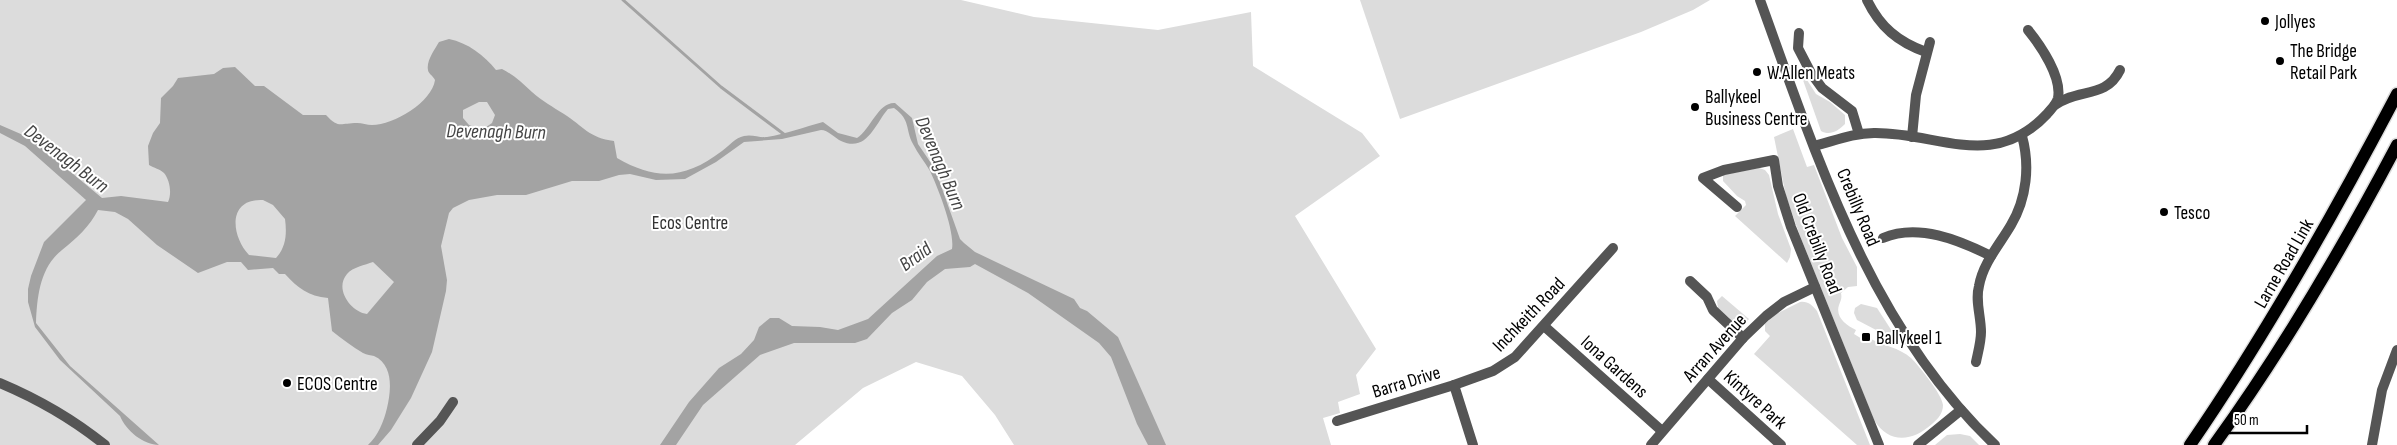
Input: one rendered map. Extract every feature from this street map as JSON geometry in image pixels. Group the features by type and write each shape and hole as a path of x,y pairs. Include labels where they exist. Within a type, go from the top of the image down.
{"main road":[{"name":"Larne Road Link","path":"2190,445 2273,317 2354,176 2397,94"},
{"path":"2214,445 2265,374 2318,289 2397,145"}],"street":[{"name":"Crebilly Road","path":"1760,0 1814,146 1852,241 1875,284 1919,356 1961,410 1995,445"},
{"path":"1867,0 1878,20 1887,30 1909,46 1928,47 1916,94 1912,137"},
{"path":"2028,30 2044,50 2052,70 2058,94 2055,105"},
{"path":"1799,33 1798,48 1811,73 1822,88 1852,111 1859,134"},
{"path":"1814,146 1859,134 1885,133 1959,145 1977,146 2022,136 2034,128 2055,105 2072,96 2104,88 2112,84 2120,70"},
{"path":"1976,362 1981,333 1978,292 1991,256 2013,222 2022,195 2027,160 2022,136"},
{"name":"Old Crebilly Road","path":"1737,207 1703,178 1724,170 1774,160 1788,218 1879,445"},
{"path":"1883,238 1900,232 1937,235 1963,243 1991,256"},
{"name":"Inchkeith Road","path":"1454,385 1506,364 1544,326 1612,248"},
{"path":"1690,281 1707,297 1713,310 1743,338"},
{"name":"Arran Avenue","path":"1651,445 1743,338 1778,305 1815,287"},
{"name":"Iona Gardens","path":"1544,326 1662,431"},
{"path":"2372,445 2382,390 2393,367 2397,350"},
{"name":"Kintyre Park","path":"1708,379 1781,445"},
{"path":"0,383 35,398 65,415 105,445"},
{"name":"Barra Drive","path":"1338,421 1454,385 1473,445"},
{"path":"417,445 440,421 453,402"},
{"path":"1918,445 1961,410"}],"green space":[{"name":"Ecos Centre","path":"0,0 961,0 1034,17 1158,30 1251,12 1253,66 1362,133 1380,156 1295,216 1376,349 1356,375 1360,394 1338,402 1340,413 1323,418 1331,445 1014,445 995,415 962,376 916,362 863,388 795,445 0,445"},
{"path":"1360,0 1710,0 1693,10 1641,32 1400,119"},
{"path":"1798,66 1816,94 1830,102 1845,115 1845,124 1837,131 1828,133 1821,131"},
{"path":"1793,129 1807,167 1814,165 1842,238 1857,267 1857,286 1848,287 1841,293 1838,309 1840,317 1845,323 1856,330 1854,334 1867,342 1869,338 1902,352 1911,358 1930,380 1942,400 1943,408 1938,418 1917,434 1909,437 1894,437 1880,428 1874,420 1800,236 1786,196 1774,137"},
{"path":"1759,168 1765,170 1769,175 1778,214 1791,249 1787,263 1735,216 1746,205 1745,201 1737,196 1723,181 1723,175"},
{"path":"1722,296 1749,319 1743,326 1736,324 1718,308 1717,301"},
{"path":"1800,302 1810,304 1817,311 1870,445 1857,445 1754,354 1770,336 1765,331 1765,324 1776,314"},
{"path":"1861,304 1877,308 1899,342 1857,320 1854,313 1855,308"},
{"path":"1960,434 1970,436 1979,445 1935,445 1947,435"}],"water":[{"name":"Devenagh Burn","path":"449,39 469,47 486,59 496,70 502,69 518,79 540,98 587,131 598,137 614,141 617,158 645,171 658,173 671,174 696,167 722,151 735,140 744,136 767,137 823,122 838,133 857,138 879,111 889,104 895,103 912,118 918,144 935,169 960,239 975,252 1074,299 1080,308 1087,311 1118,337 1166,445 1148,445 1137,424 1111,357 1099,343 1028,293 975,264 970,267 945,269 927,282 912,300 892,313 867,339 855,343 794,343 760,355 703,405 676,445 660,445 689,402 719,368 741,354 754,340 759,327 770,318 779,318 792,326 838,330 868,319 937,256 952,249 951,232 937,188 930,171 913,144 903,117 894,108 888,109 869,135 857,143 850,144 841,141 824,130 782,139 744,142 716,162 685,179 656,180 630,174 619,175 599,181 572,181 526,195 497,195 469,200 453,208 449,213 441,246 447,280 432,352 411,398 391,430 378,445 368,445 378,433 386,413 390,386 388,372 380,360 363,353 332,331 328,298 304,290 285,274 279,274 273,268 248,270 241,262 227,262 198,273 157,245 128,219 115,212 98,210 82,232 55,257 44,274 37,303 36,323 70,366 159,445 147,443 136,436 120,416 60,360 35,327 28,302 28,289 44,242 86,200 25,146 0,133 0,125 30,138 102,198 121,196 168,202 170,191 168,179 162,172 149,165 148,146 153,133 160,123 161,98 178,78 214,74 223,68 235,67 255,86 264,86 303,115 326,115 337,124 381,124 401,117 411,111 427,96 435,80 428,71 428,63 439,42","holes":["479,102 487,102 495,115 492,123 482,130 469,125 463,118 463,110","263,200 273,205 285,219 285,240 276,258 249,255 239,238 236,229 238,212 243,205 251,201","373,262 394,282 367,314 355,309 343,293 343,280 347,274 356,268"]}],"waterway":[{"path":"623,0 721,87 785,135"}],"place":[{"name":"Jollyes","path":"2265,21"},
{"name":"The Bridge Retail Park","path":"2280,61"},
{"name":"W.Allen Meats","path":"1757,72"},
{"name":"Ballykeel Business Centre","path":"1695,107"},
{"name":"Tesco","path":"2164,212"},
{"name":"Ballykeel 1","path":"1866,337"},
{"name":"ECOS Centre","path":"287,383"}],"water label":[{"name":"Braid","path":"915,256"}]}
